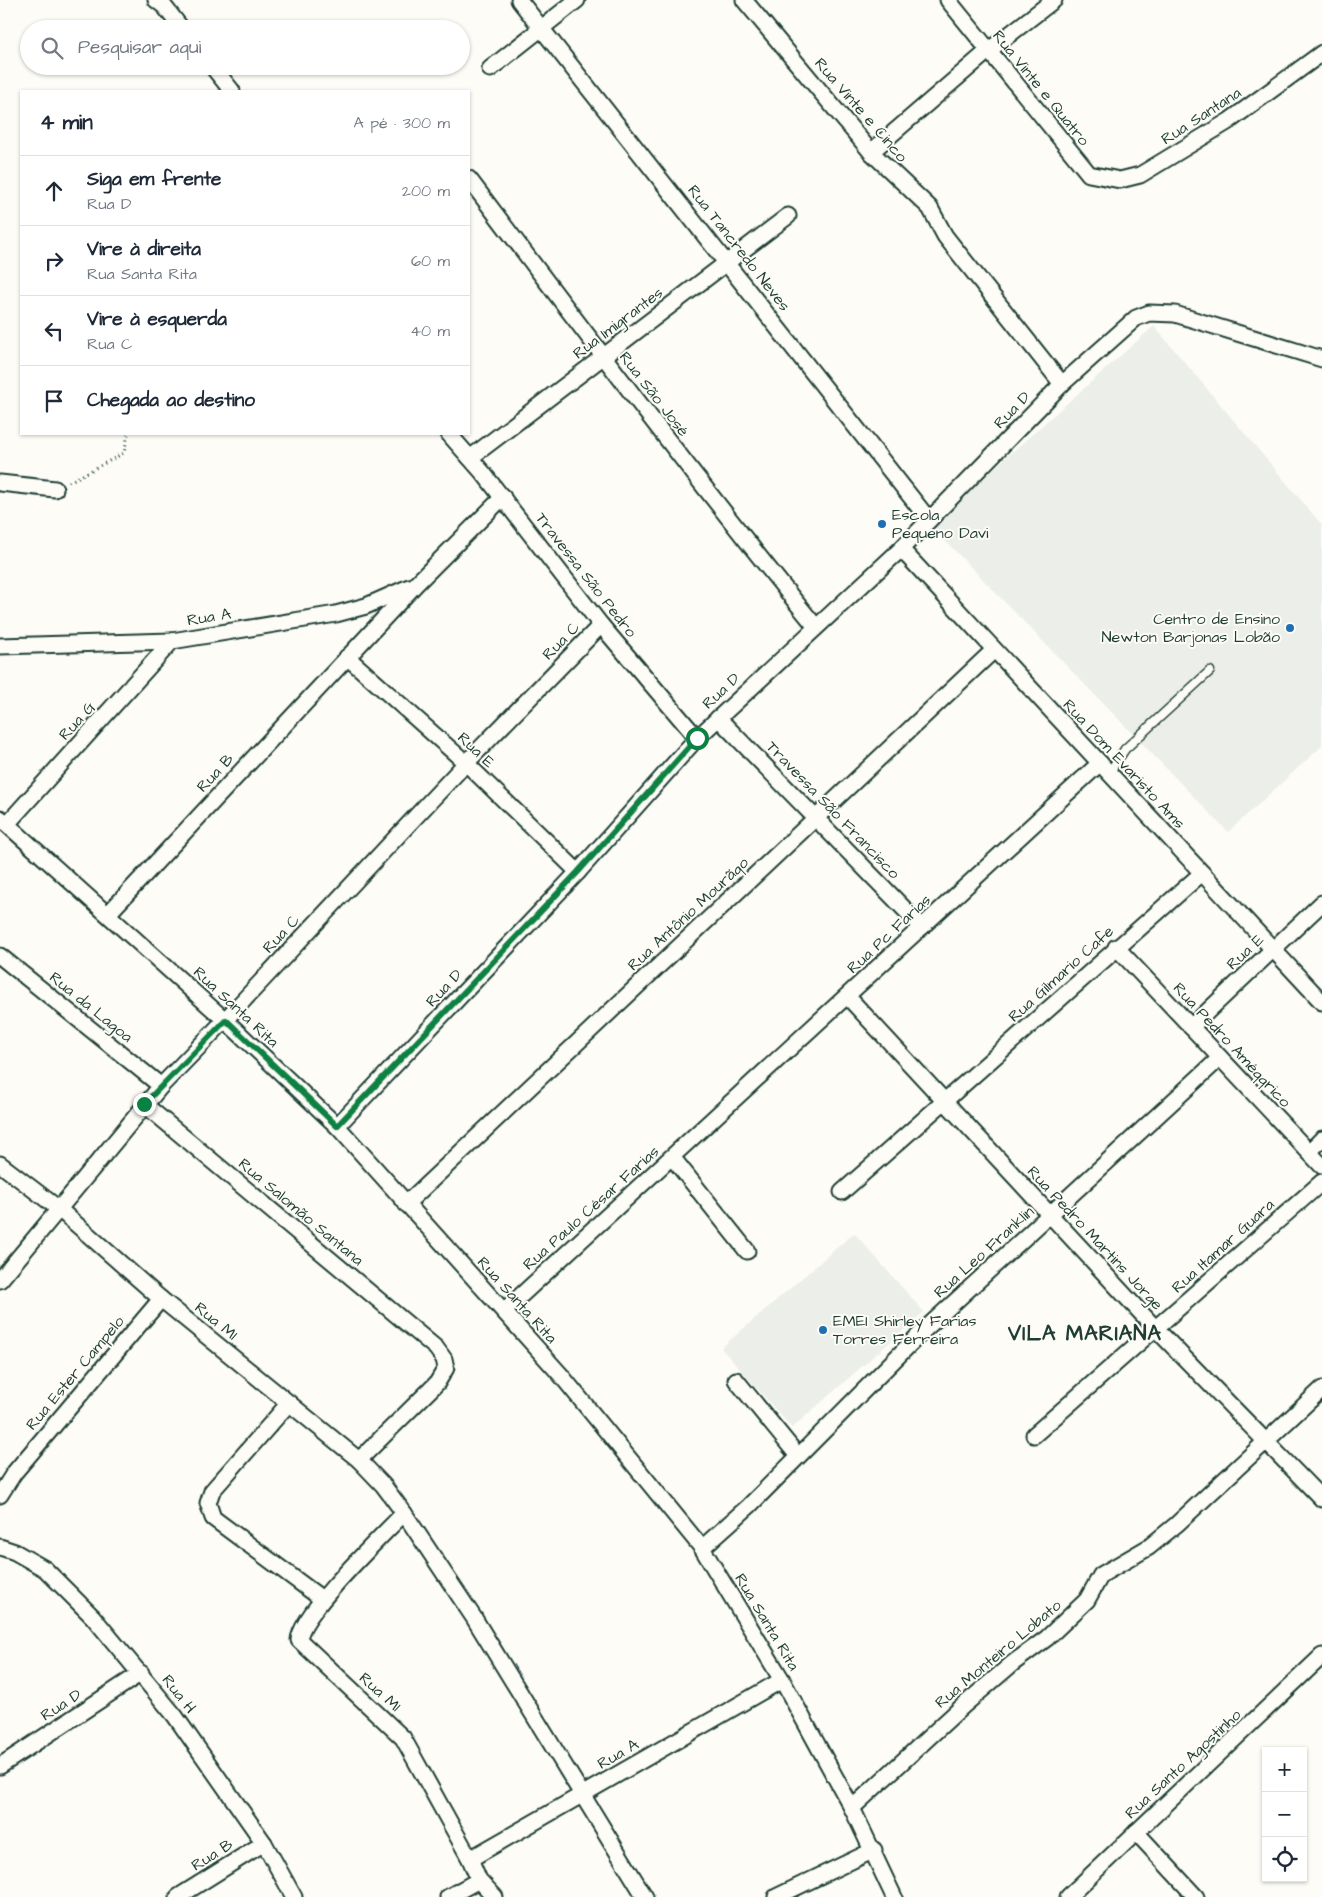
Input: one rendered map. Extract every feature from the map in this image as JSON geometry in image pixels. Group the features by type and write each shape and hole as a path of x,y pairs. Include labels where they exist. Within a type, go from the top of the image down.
{"street":[{"path":"156,0 164,6 175,20"},
{"name":"Rua Tancredo Neves","path":"519,0 929,520"},
{"path":"490,69 577,0"},
{"name":"Rua Vinte e Cinco","path":"744,0 871,152 930,208 946,236 1062,384"},
{"name":"Rua Vinte e Quatro","path":"948,0 1089,174"},
{"path":"871,152 988,51 1054,0"},
{"name":"Rua Santana","path":"1089,174 1120,180 1140,175 1229,121 1322,53"},
{"path":"219,75 231,90"},
{"name":"Rua São José","path":"470,180 740,534 816,627"},
{"name":"Rua Imigrantes","path":"470,458 788,216"},
{"name":"Rua D","path":"337,1126 578,872 697,738 901,549 1062,384 1136,318 1155,312 1175,314 1322,359"},
{"name":"Travessa São Pedro","path":"450,435 502,497 601,625 697,738"},
{"path":"0,483 55,489"},
{"name":"Rua A","path":"348,657 417,583 502,497"},
{"name":"Rua Dom Evaristo Ams","path":"901,549 1322,1002"},
{"name":"Rua A","path":"0,646 172,641 336,614 366,606 417,583"},
{"name":"Rua C","path":"0,1280 144,1104 226,1020 466,763 601,625"},
{"name":"Rua G","path":"4,821 172,641"},
{"name":"Rua Antônio Mourãqo","path":"406,1204 994,650"},
{"name":"Rua E","path":"348,657 466,763 578,872"},
{"name":"Rua B","path":"108,914 348,657"},
{"name":"Travessa São Francisco","path":"718,718 922,927"},
{"name":"Rua Pc Farias","path":"702,1130 922,927 1104,768"},
{"name":"Rua Santa Rita","path":"4,821 226,1020 337,1126 560,1374 702,1548 782,1680 874,1850 894,1897"},
{"name":"Rua Gilmario Cafe","path":"842,1192 945,1103 1116,947 1202,874"},
{"name":"Rua E","path":"1191,1027 1322,902"},
{"name":"Rua Pedro Améqqrico","path":"1116,947 1322,1166"},
{"name":"Rua da Lagoa","path":"0,956 161,1086"},
{"name":"Rua Pedro Martins Jorge","path":"847,996 1156,1329 1322,1499"},
{"name":"Rua Leo Franklin","path":"702,1548 749,1506 922,1332 1220,1058"},
{"name":"Rua Salomão Santana","path":"144,1104 436,1348 444,1359 446,1368 443,1376 359,1460"},
{"name":"Rua Paulo César Farias","path":"504,1311 702,1130"},
{"path":"1308,1152 1322,1139"},
{"path":"672,1157 747,1250"},
{"name":"Rua M1","path":"0,1164 59,1209 161,1299 359,1460 383,1485 435,1556 645,1897"},
{"name":"Rua Itamar Guara","path":"1034,1435 1322,1182"},
{"name":"Rua Ester Campelo","path":"0,1495 14,1472 161,1299"},
{"path":"736,1380 798,1456"},
{"name":"Rua Monteiro Lobato","path":"852,1808 964,1705 1013,1663 1047,1638 1087,1600 1101,1576 1125,1559 1148,1547 1170,1530 1322,1389"},
{"path":"288,1402 212,1491 208,1503 213,1518 322,1599"},
{"name":"Rua M1","path":"404,1512 322,1599 299,1630 299,1640 304,1648 403,1738 470,1859 479,1880 495,1897"},
{"name":"Rua H","path":"0,1547 15,1552 45,1569 94,1617 175,1716 264,1843 294,1897"},
{"name":"Rua Santo Agostinho","path":"1068,1897 1322,1656"},
{"name":"Rua D","path":"0,1766 141,1673"},
{"name":"Rua A","path":"470,1859 782,1680"},
{"path":"1136,1832 1196,1897"},
{"name":"Rua B","path":"178,1897 264,1843"},
{"path":"776,1897 874,1850"},
{"path":"448,1897 479,1880"}],"lane":[{"path":"1104,768 1210,671"}],"path":[{"path":"55,489 124,454 128,435"}],"shaded area":[{"path":"1154,326 1322,525 1322,746 1228,832 930,525"},
{"name":"EMEI Shirley Farias Torres Ferreira","path":"854,1233 924,1312 792,1428 721,1348"}],"place":[{"name":"Escola Pequeno Davi","path":"882,524"},
{"name":"Centro de Ensino Newton Barjonas Lobão","path":"1290,628"},
{"name":"EMEI Shirley Farias Torres Ferreira","path":"823,1330"}],"district":[{"name":"VILA MARIANA","path":"1085,1333"}],"route":[{"path":"144,1104 226,1020 337,1126 578,872 697,738"}]}
